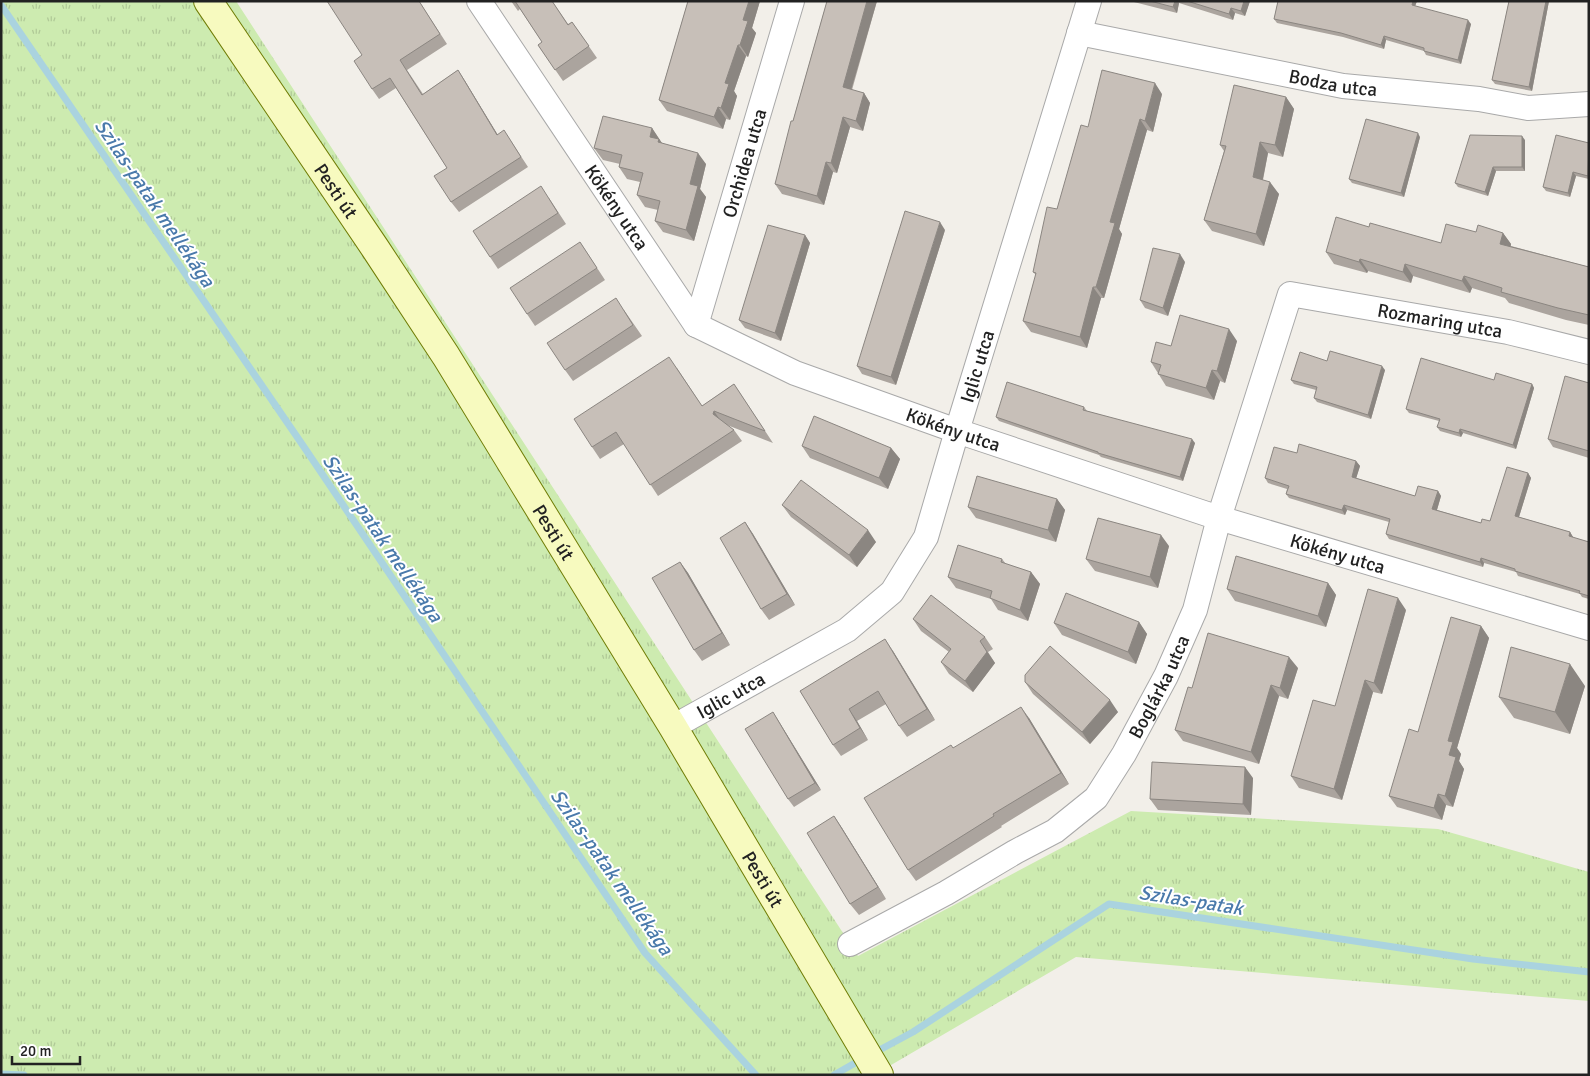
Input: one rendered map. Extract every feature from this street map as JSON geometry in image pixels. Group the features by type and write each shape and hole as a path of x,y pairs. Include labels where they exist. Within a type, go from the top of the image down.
{"main road":[{"name":"Pesti út","path":"208,1 446,356 673,726 879,1075"}],"street":[{"name":"Kökény utca","path":"479,1 696,325 795,373 957,431 1219,518 1589,628"},
{"name":"Orchidea utca","path":"696,325 792,1"},
{"name":"Iglic utca","path":"673,726 847,630 892,592 926,538 1089,1"},
{"name":"Bodza utca","path":"1079,34 1343,86 1479,99 1528,108 1589,104"},
{"name":"Rozmaring utca","path":"1290,294 1508,332 1589,352"},
{"name":"Boglárka utca","path":"850,944 1055,831 1096,798 1124,754 1161,685 1195,610 1219,518 1290,294"}],"green space":[{"path":"1,1 236,1 858,956 1131,811 1438,829 1589,872 1589,1001 1076,957 874,1075 1,1075"}],"building":[{"path":"327,1 419,1 440,34 400,60 422,95 458,70 497,135 504,130 521,157 451,202 434,176 447,168 390,78 372,89 354,61 362,55"},
{"path":"515,1 552,1 568,25 572,22 589,46 555,70 538,45 542,42"},
{"path":"688,1 749,1 743,20 748,21 725,83 729,84 721,108 718,107 714,117 659,100"},
{"path":"827,1 867,1 843,87 864,93 856,121 843,117 831,163 826,162 817,196 775,184 791,121 793,121"},
{"path":"1150,1 1175,1 1173,7"},
{"path":"1187,1 1244,1 1241,11 1231,8 1229,14"},
{"path":"1278,1 1413,1 1412,5 1468,20 1458,60 1424,51 1424,48 1384,36 1381,45 1341,33 1274,19"},
{"path":"1509,1 1546,1 1529,87 1492,80"},
{"path":"1102,70 1155,83 1145,121 1140,119 1110,222 1115,223 1096,287 1093,287 1080,337 1023,321 1036,273 1033,272 1047,207 1057,209 1081,125 1088,127"},
{"path":"1234,85 1286,97 1275,145 1260,142 1253,177 1270,182 1256,234 1204,220 1226,146 1220,145"},
{"path":"603,116 652,128 650,137 659,139 658,142 698,153 690,184 698,186 686,230 655,221 660,201 637,195 643,173 619,167 622,155 594,148"},
{"path":"1366,119 1418,133 1401,193 1349,179"},
{"path":"1470,135 1522,136 1522,167 1493,167 1485,192 1455,183"},
{"path":"1556,135 1589,143 1588,176 1573,172 1568,193 1543,187"},
{"path":"541,186 558,213 490,257 473,231"},
{"path":"905,211 940,222 891,377 857,366"},
{"path":"1336,217 1369,227 1370,223 1441,243 1446,224 1476,232 1478,225 1503,233 1500,244 1589,267 1589,315 1501,292 1502,288 1464,276 1462,281 1405,264 1403,272 1360,259 1359,262 1326,252"},
{"path":"768,225 805,235 775,333 739,320"},
{"path":"580,242 597,268 527,314 510,288"},
{"path":"1153,248 1180,254 1163,308 1140,300"},
{"path":"616,298 633,325 565,370 547,343"},
{"path":"1180,315 1229,329 1217,371 1212,370 1206,388 1158,374 1161,365 1151,362 1156,342 1171,346"},
{"path":"1330,351 1382,366 1368,415 1314,398 1317,387 1291,380 1300,352 1327,361"},
{"path":"669,357 702,406 734,384 765,431 714,411 713,414 734,430 650,485 616,432 592,447 574,419"},
{"path":"1421,358 1494,380 1496,373 1532,384 1513,445 1460,429 1459,433 1437,427 1440,419 1406,409"},
{"path":"1565,376 1589,383 1589,451 1548,439"},
{"path":"1007,382 1084,407 1083,410 1192,439 1180,477 1098,453 996,417"},
{"path":"814,416 891,448 879,478 802,446"},
{"path":"1299,444 1356,461 1352,477 1415,496 1418,486 1438,491 1432,509 1481,523 1482,519 1490,521 1507,467 1528,473 1515,516 1570,532 1569,536 1589,542 1589,596 1579,593 1580,591 1515,571 1515,569 1481,558 1480,562 1386,534 1390,519 1344,505 1342,510 1286,494 1289,486 1265,478 1274,447 1297,453"},
{"path":"977,476 1057,499 1048,530 968,507"},
{"path":"801,480 868,530 849,555 782,505"},
{"path":"1098,518 1161,535 1150,577 1086,559"},
{"path":"745,522 787,594 761,609 720,538"},
{"path":"958,545 1002,559 1001,562 1031,572 1020,610 990,598 992,591 948,577"},
{"path":"1236,556 1328,583 1318,616 1227,589"},
{"path":"680,562 722,633 694,650 652,578"},
{"path":"1368,589 1398,598 1374,683 1365,680 1334,789 1291,776 1313,700 1335,706"},
{"path":"1066,593 1139,622 1128,652 1054,623"},
{"path":"931,595 985,637 980,641 987,652 965,681 941,662 951,649 913,619"},
{"path":"1451,617 1481,626 1448,741 1453,742 1449,755 1456,757 1445,796 1438,794 1434,808 1389,796 1409,729 1418,732"},
{"path":"1208,633 1289,657 1280,688 1271,685 1251,752 1175,730 1188,687 1192,688"},
{"path":"885,639 927,709 899,726 878,691 849,709 860,728 833,745 800,691"},
{"path":"1050,646 1110,700 1082,732 1025,682 1025,675"},
{"path":"1511,647 1570,664 1555,712 1499,697"},
{"path":"1021,707 1061,773 993,814 994,816 908,870 864,798 951,745 953,748"},
{"path":"773,712 815,783 788,799 745,729"},
{"path":"1152,762 1245,767 1243,804 1150,799"},
{"path":"834,816 878,887 850,904 807,833"}],"waterway":[{"name":"Szilas-patak mellékága","path":"1,5 304,447 645,953 756,1075"},
{"name":"Szilas-patak","path":"872,1054 913,1032 1109,904 1473,959 1589,972"},
{"name":"Szilas-patak","path":"834,1075 862,1059"},
{"name":"Szilas-patak","path":"1,1074 24,1075"}]}
